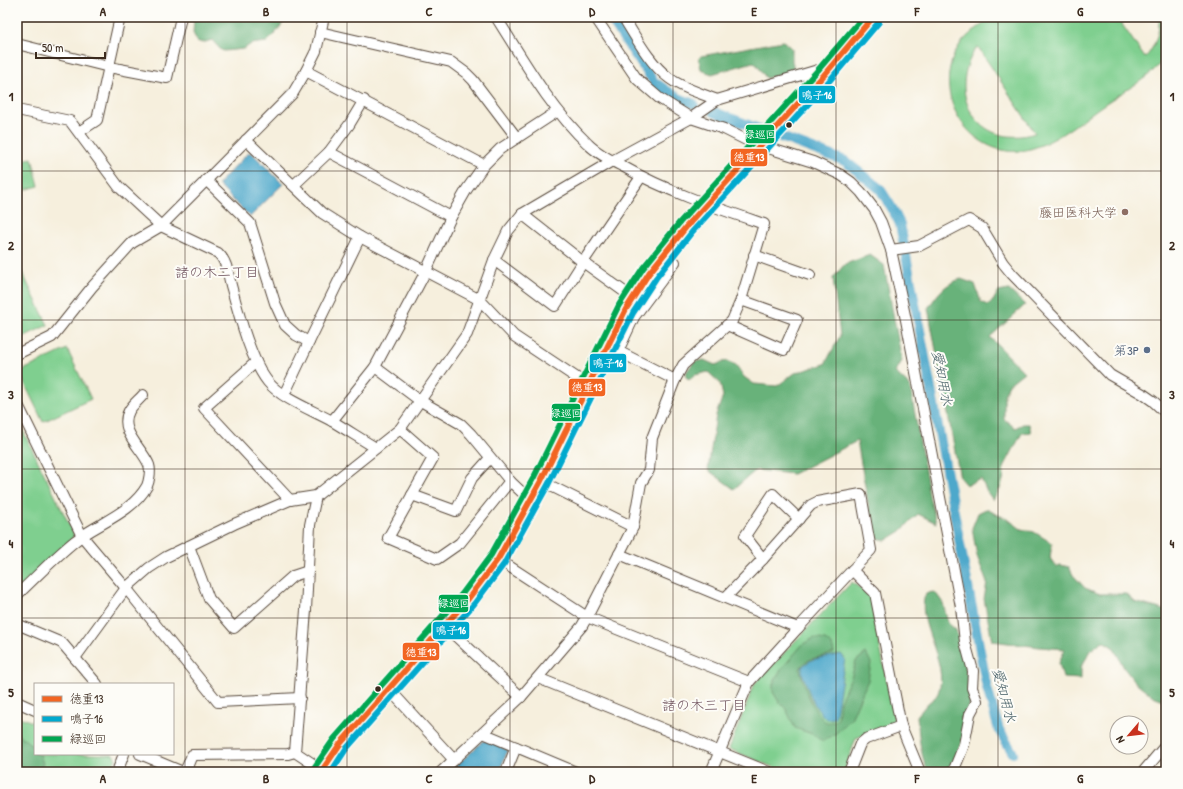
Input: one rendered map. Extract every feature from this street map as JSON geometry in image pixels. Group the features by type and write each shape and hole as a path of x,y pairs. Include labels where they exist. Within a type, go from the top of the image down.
{"main road":[{"path":"321,771 340,744 445,626 468,599 498,559 541,481 589,386 613,348 626,309 660,259 686,227 824,75 874,17"}],"street":[{"path":"79,132 97,120 120,17"},
{"path":"17,44 109,67 167,78 181,17"},
{"path":"17,354 52,337 92,287 132,243 161,226 293,93 316,51 324,17"},
{"path":"441,772 521,697 582,626 633,527 640,483 649,470 652,438 675,380 683,365 732,321 741,300 764,224 707,204 641,177 612,161 589,145 558,111 540,86 496,17"},
{"path":"595,17 637,79 659,98 691,118 813,162 841,175 861,192 874,209 881,222 893,250 961,608 965,642 973,671 972,688 977,701 970,714 964,745 953,772"},
{"path":"623,17 658,67 669,78 684,87 717,100"},
{"path":"320,32 451,62 473,80 517,138"},
{"path":"75,658 126,588 149,568 166,557 234,524 290,500 316,496 400,429 467,334 494,260 508,231 522,214 612,161 691,118 717,100 818,70 824,75"},
{"path":"306,71 364,100 484,165"},
{"path":"294,186 329,152 349,125 364,100"},
{"path":"17,110 70,121 119,186 161,226 218,253 224,258 231,288 256,362 267,381 284,395 332,421 376,448"},
{"path":"332,421 375,367 426,271 451,217 467,189 484,165 500,149 558,111"},
{"path":"246,140 322,213 360,237 480,300 514,336 589,386"},
{"path":"329,152 451,217"},
{"path":"494,260 555,306 641,177"},
{"path":"206,180 250,224 275,303 285,325 296,335 309,342"},
{"path":"522,214 583,262 633,298"},
{"path":"893,250 919,246 969,220 982,228 1003,263 1012,274 1110,375 1143,394 1166,413"},
{"path":"284,395 360,237"},
{"path":"754,255 810,275"},
{"path":"675,262 613,348 675,380"},
{"path":"727,325 784,350 797,320 741,300"},
{"path":"256,362 204,408 290,500"},
{"path":"375,367 419,400 462,424 510,481 530,501"},
{"path":"17,594 75,541 135,502 147,486 149,481 149,466 130,437 127,427 129,411 143,395"},
{"path":"17,403 82,536 218,702 300,698"},
{"path":"400,429 433,458 388,538 437,559 460,544 510,481"},
{"path":"412,495 456,510 472,478 490,458"},
{"path":"541,481 633,527"},
{"path":"763,559 745,536 772,494 798,519"},
{"path":"711,772 749,682 871,550 861,494 817,502 811,505 763,559 726,597"},
{"path":"295,752 300,698 310,525 316,496"},
{"path":"189,546 210,599 234,628 293,576 308,571"},
{"path":"619,554 798,628"},
{"path":"498,559 587,617 749,682"},
{"path":"852,570 875,593 901,726 920,772"},
{"path":"17,624 62,643 96,683"},
{"path":"445,626 521,697"},
{"path":"538,678 769,772"},
{"path":"389,689 454,760"},
{"path":"17,702 34,710"},
{"path":"850,772 860,744 866,739 901,726"},
{"path":"483,733 576,772"},
{"path":"1143,772 1166,744"},
{"path":"506,772 516,747"},
{"path":"295,752 321,771"},
{"path":"142,755 184,772 192,755 288,754 295,752"},
{"path":"117,772 124,755"}],"green space":[{"path":"194,17 287,17 275,34 267,42 251,44 244,49 224,51 221,50 212,40 202,43 197,41 193,33"},
{"path":"993,17 1117,17 1145,58 1152,49 1156,39 1159,28 1159,17 1166,17 1167,50 1164,58 1153,71 1063,134 1033,148 1023,151 1007,151 990,146 976,137 964,126 955,111 950,95 948,79 951,62 959,46 971,33","holes":["978,47 1035,133 1015,136 997,134 983,126 972,114 966,99 964,82 968,65"]},
{"path":"783,41 792,49 793,69 788,73 766,78 757,65 753,62 712,74 701,70 699,58 701,56"},
{"path":"32,158 39,186 17,192 17,161"},
{"path":"870,255 884,265 902,361 895,372 910,386 928,492 936,523 918,514 901,531 885,541 874,536 857,441 793,474 756,470 734,489 708,470 716,415 723,396 720,383 708,372 695,375 689,380 685,376 694,362 704,360 715,365 726,361 736,365 744,377 754,384 777,386 795,373 825,364 840,336 833,278 845,264"},
{"path":"17,262 48,325 17,340"},
{"path":"961,279 975,284 981,302 987,305 993,301 998,292 1009,290 1025,305 990,337 1024,372 1009,384 1004,395 1004,419 1015,428 1023,424 1029,424 1031,432 1022,433 1003,469 1004,477 1000,489 993,500 987,492 981,479 966,485 960,478 928,308 938,294 950,284"},
{"path":"67,349 91,399 43,422 19,372"},
{"path":"17,419 74,534 72,539 17,591"},
{"path":"986,509 1009,520 1021,529 1034,532 1052,543 1050,558 1056,567 1060,565 1069,567 1073,575 1085,588 1100,594 1126,594 1135,602 1164,610 1166,609 1166,701 1153,696 1134,681 1124,668 1114,648 1103,641 1092,649 1081,667 1081,679 1063,678 1059,663 1065,649 992,641 984,599 987,583 977,556 972,528 978,513"},
{"path":"852,582 870,596 894,718 892,725 856,738 844,772 785,772 729,749 755,683"},
{"path":"935,592 943,603 948,623 956,630 964,658 971,696 963,740 949,772 928,772 919,738 917,716 927,704 935,698 941,681 940,669 924,616 923,604 926,593"},
{"path":"814,638 825,640 832,645 834,653 810,660 802,665 800,669 803,682 813,706 822,719 826,722 831,722 838,719 840,701 852,675 856,661 866,653 871,663 868,680 851,719 835,734 823,741 812,734 795,728 786,709 779,702 773,692 773,684 782,668 803,644"},
{"path":"17,716 34,723 34,755 114,755 116,759 110,772 17,772"},
{"path":"17,733 34,747 34,755 40,755 43,764 37,772 17,772"}],"water":[{"path":"248,153 252,153 283,184 250,217 219,186 219,183"},
{"path":"841,654 845,659 836,714 835,718 827,719 818,710 812,698 802,673 802,667 806,663 815,659"},
{"path":"486,740 508,750 499,772 449,772 483,741"}],"waterway":[{"name":"愛知用水","path":"609,17 654,82 678,98 694,104"},
{"name":"愛知用水","path":"714,112 845,161 880,189 900,224 987,688 999,730 1013,753"}],"transit line":[{"name":"緑巡回","path":"314,768 334,739 462,594 491,555 534,477 619,305 643,268 680,222 818,70 863,17"},
{"name":"徳重13","path":"321,772 340,744 468,599 498,559 541,481 626,309 649,273 686,227 824,75 873,17"},
{"name":"鳴子16","path":"331,772 346,749 474,604 504,564 548,485 633,313 656,278 692,232 830,80 879,22"}],"place":[{"name":"藤田医科大学","path":"1125,212"},
{"name":"第3P","path":"1147,350"}],"district":[{"name":"諸の木二丁目","path":"217,271"},
{"name":"諸の木三丁目","path":"704,704"}]}
